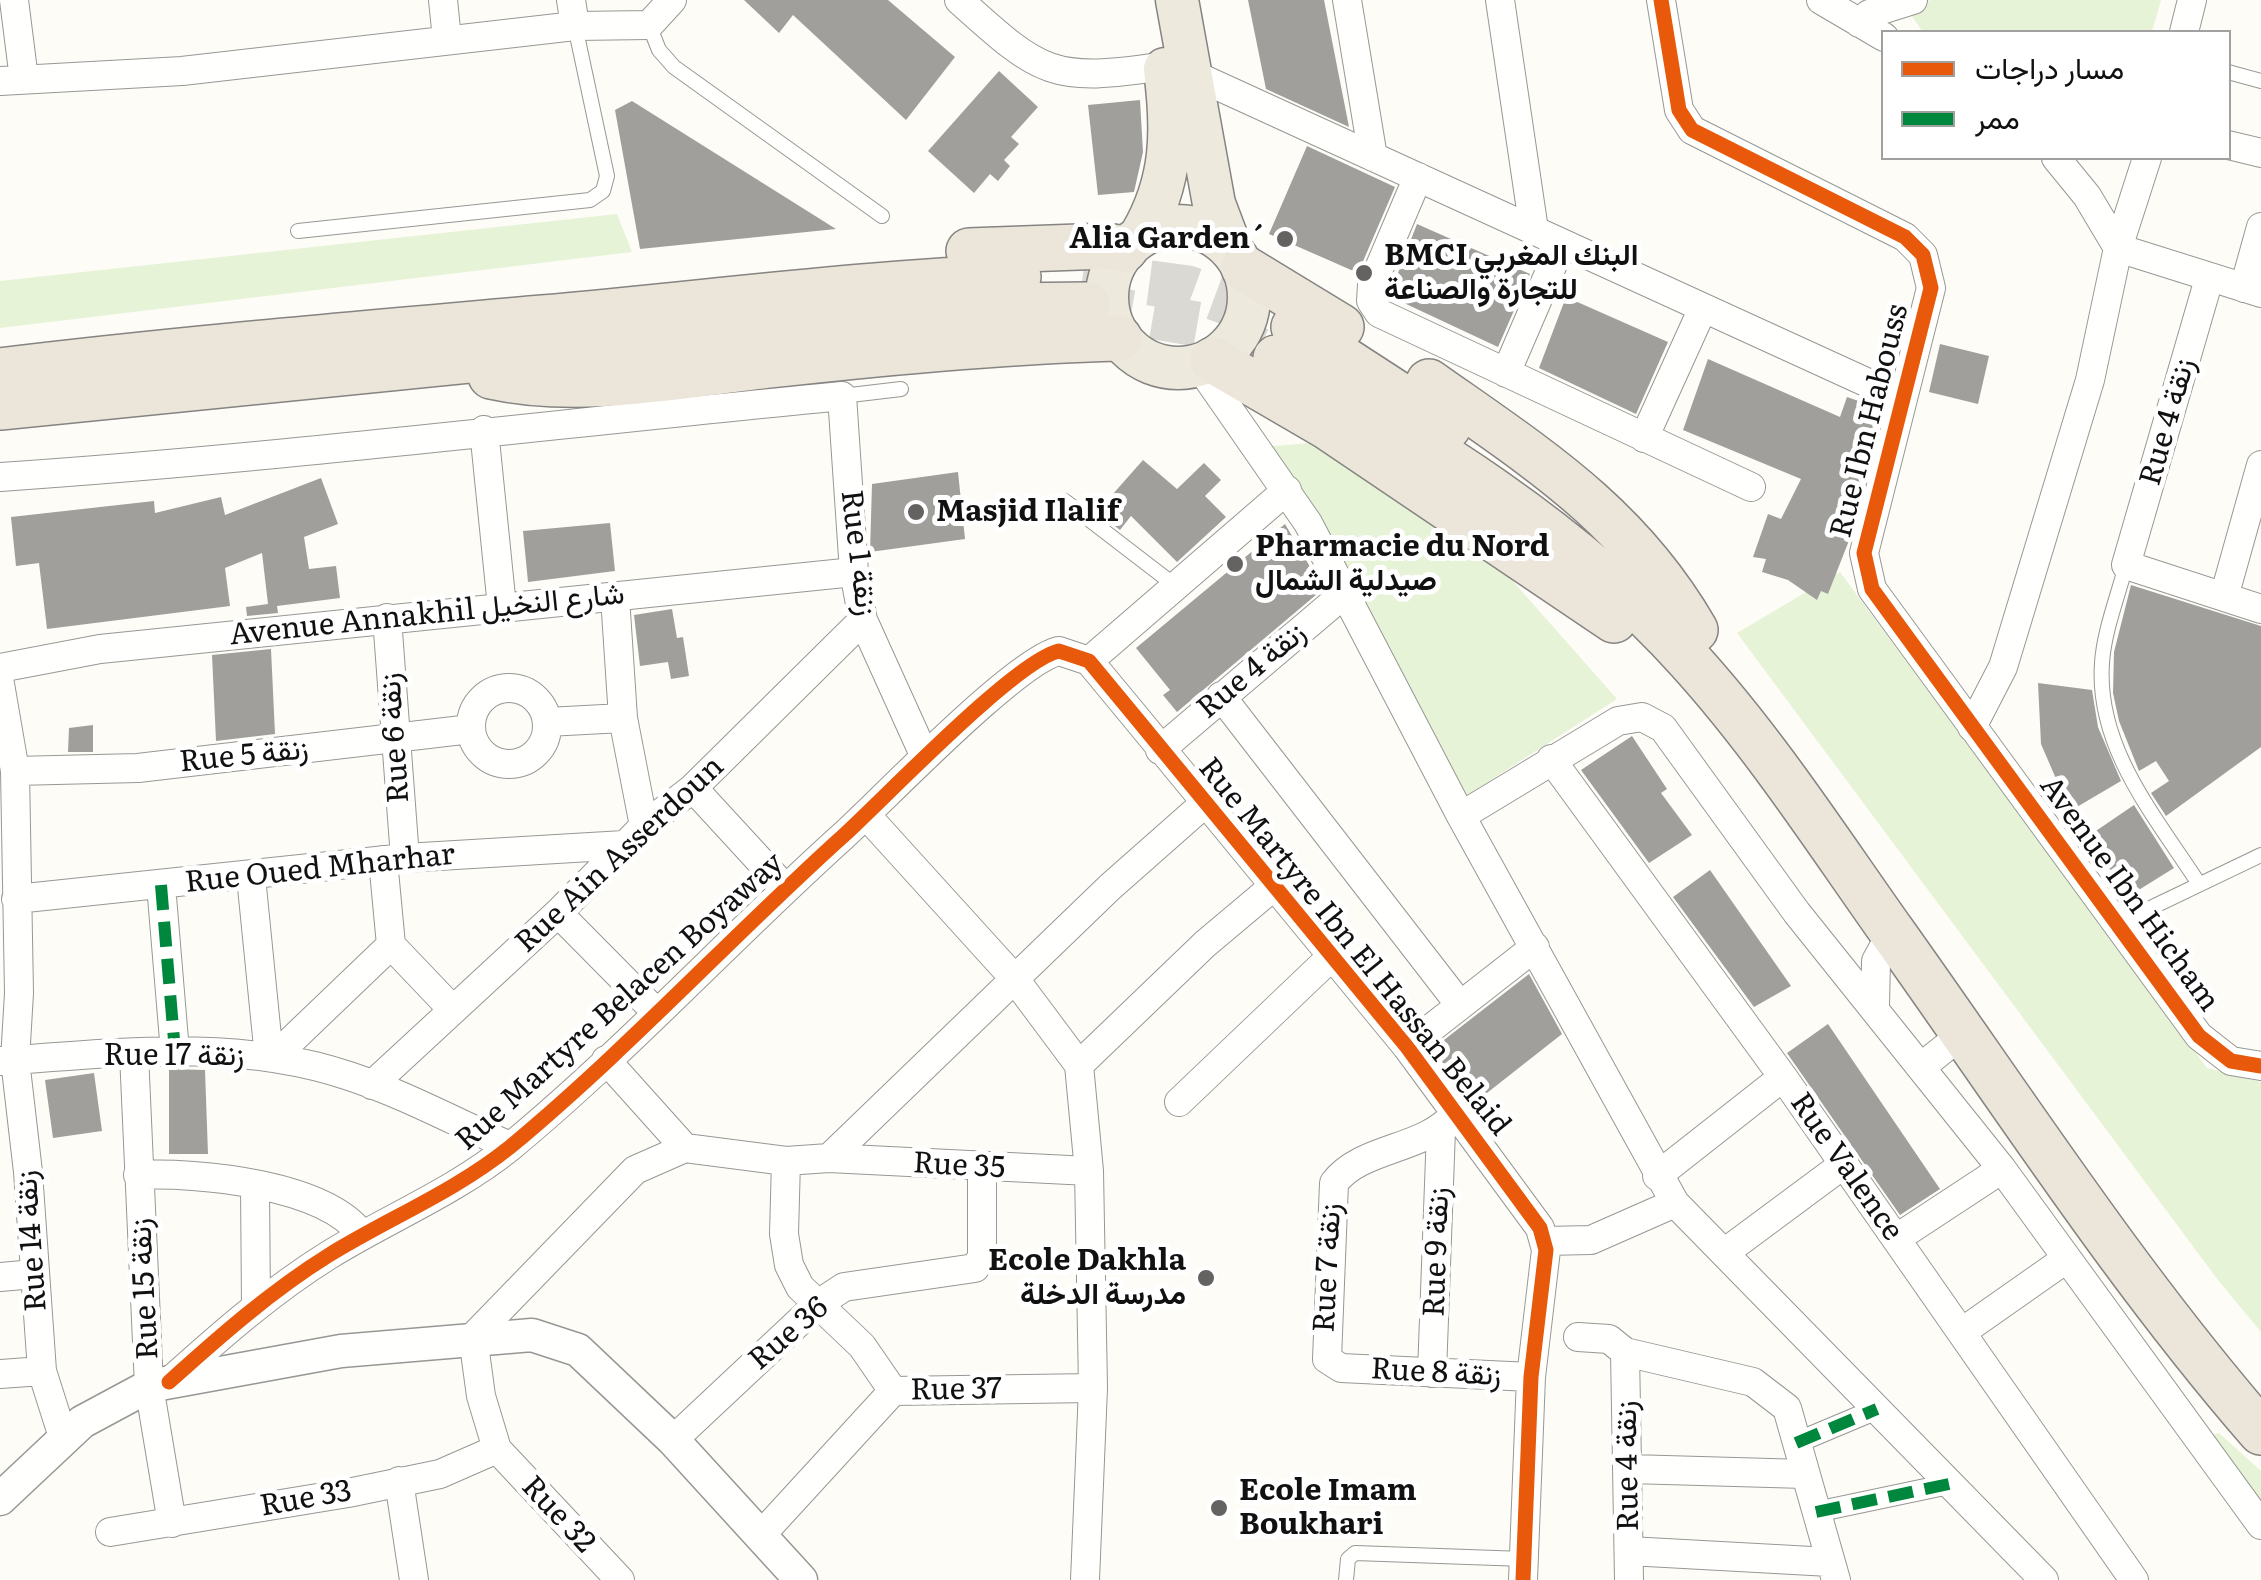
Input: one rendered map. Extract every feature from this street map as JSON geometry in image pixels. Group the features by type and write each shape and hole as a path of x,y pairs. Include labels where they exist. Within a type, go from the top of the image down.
{"highway":[{"path":"404,326 485,300 883,254 1133,242"},
{"path":"1238,258 1407,367 1575,485 1668,584 1692,644 1892,932 2177,1329 2261,1432"},
{"path":"0,370 404,326 540,318 904,282 1085,289 1007,306 0,406"},
{"path":"435,364 522,383 625,380 963,343 1119,338"},
{"path":"1285,342 1548,496 1604,542 1692,644 1804,761 2169,1279 2261,1395"},
{"path":"1206,363 1337,433 1614,620 1692,644"}],"main road":[{"path":"1151,0 1178,70 1214,204 1250,289 1242,330 1206,363 1154,365 1119,338 1109,316 1106,292 1112,269 1159,204 1170,162 1171,114 1178,70 1177,0"},
{"path":"1133,242 1179,225 1216,236 1238,258"}],"street":[{"path":"14,0 12,80 297,61 447,39 573,13 649,25 672,0"},
{"path":"443,0 447,39"},
{"path":"959,0 1013,49 1056,73 1095,76 1178,70 1903,399"},
{"path":"1347,0 1373,157"},
{"path":"1500,0 1534,230"},
{"name":"Rue Ibn Habouss","path":"1661,0 1679,110 1692,130 1905,237 1923,255 1931,288 1864,553 1865,572 1872,589 1972,727"},
{"path":"1821,0 1871,30"},
{"path":"1871,30 1869,14 1913,0"},
{"path":"2184,30 2192,0"},
{"path":"2231,146 2261,153"},
{"path":"2058,160 2087,196 2118,248 2208,279 2253,291 2261,228"},
{"path":"1972,727 2003,667 2090,380 2118,248 2146,160"},
{"path":"1418,177 1372,285 1372,301 1385,318 1750,487"},
{"path":"1506,373 1562,242"},
{"name":"Rue 4 زنقة","path":"2126,565 2208,279"},
{"path":"1644,438 1703,308"},
{"path":"1206,363 1287,490 1345,593 1461,816 1675,1202 2044,1580"},
{"path":"0,477 214,462 484,430 842,396"},
{"name":"Rue 1 زنقة","path":"842,396 854,572 863,620 926,757"},
{"path":"484,430 502,607"},
{"path":"2224,597 2261,466"},
{"path":"1089,661 1287,490"},
{"path":"2126,565 2261,608"},
{"name":"Avenue Annakhil شارع النخيل","path":"0,668 100,648 854,572"},
{"name":"Rue 4 زنقة","path":"1160,750 1345,593"},
{"path":"616,597 634,836"},
{"name":"Rue 6 زنقة","path":"387,618 396,740 394,859"},
{"name":"Rue Ain Asserdoun","path":"372,1084 558,913 634,836 693,788 863,620"},
{"name":"Rue Martyre Belacen Boyaway","path":"159,1384 256,1308 362,1235 438,1198 510,1146 657,1014 926,757 1046,654 1059,651 1089,661"},
{"name":"Rue Martyre Ibn El Hassan Belaid","path":"1089,661 1407,1047 1448,1122 1528,1211 1545,1240"},
{"name":"Rue 14 زنقة","path":"0,684 15,771 8,819 16,899 9,938 7,1061 28,1172 42,1371 63,1437"},
{"path":"506,688 518,689 538,700 547,722 542,745 534,754 513,763 501,762 480,750 471,729 484,697 506,688"},
{"path":"1220,696 1460,1005"},
{"path":"1461,816 1551,759 1629,717 1654,721 1663,728 1797,913 1875,1005 2002,1169 2261,1525"},
{"path":"547,722 623,718"},
{"name":"Avenue Ibn Hicham","path":"1972,727 2198,1036 2231,1062 2261,1066"},
{"name":"Rue 5 زنقة","path":"15,771 138,768 471,729"},
{"name":"Rue Valence","path":"1551,759 1783,1077 2134,1580"},
{"path":"693,788 785,888"},
{"path":"830,1158 1014,978 1204,804"},
{"path":"866,815 1014,978 1079,1065 1089,1171 1094,1388 1085,1580"},
{"name":"Rue Oued Mharhar","path":"16,899 634,836"},
{"path":"271,1058 391,945 394,859"},
{"path":"251,877 271,1058"},
{"path":"161,885 175,1052"},
{"path":"1079,1065 1206,944 1274,886"},
{"path":"558,913 657,1014"},
{"path":"1875,1005 1876,961 1892,932"},
{"path":"391,945 453,1010"},
{"path":"1407,1047 1535,946"},
{"path":"1179,1102 1331,957"},
{"path":"1921,1067 1965,1032"},
{"name":"Rue 17 زنقة","path":"7,1061 175,1052 271,1058 372,1084 510,1146"},
{"name":"Rue 15 زنقة","path":"134,1054 138,1176 172,1523"},
{"path":"473,1337 635,1170 685,1148 606,1060"},
{"path":"1658,1176 1783,1077"},
{"name":"Rue 7 زنقة","path":"1340,1368 1327,1358 1324,1350 1334,1183 1354,1166 1448,1122"},
{"name":"Rue 9 زنقة","path":"1432,1373 1448,1122"},
{"name":"Rue 35","path":"685,1148 786,1160 830,1158 1089,1171"},
{"path":"786,1160 784,1234 790,1265 800,1287 862,1346 893,1391"},
{"path":"1724,1252 1844,1164"},
{"name":"Rue 36","path":"673,1440 818,1304 844,1287 965,1272 982,1257 982,1168"},
{"path":"1897,1238 2002,1169"},
{"path":"0,1174 28,1172"},
{"path":"138,1176 165,1174 255,1186 325,1205 348,1218 362,1235"},
{"path":"255,1186 256,1308"},
{"path":"1523,1570 1531,1378 1545,1240 1591,1240 1675,1202"},
{"path":"1962,1332 2066,1259"},
{"path":"0,1277 34,1274"},
{"path":"0,1499 63,1437 117,1400 159,1384 341,1351 532,1335 578,1350 673,1440 801,1580"},
{"path":"473,1337 480,1396 497,1450"},
{"path":"1578,1337 1608,1339 1625,1352 1753,1382 1787,1408 1833,1571 1630,1551"},
{"name":"Rue 4 زنقة","path":"1625,1352 1629,1580"},
{"name":"Rue 8 زنقة","path":"1340,1368 1531,1378"},
{"path":"0,1374 42,1371"},
{"name":"Rue 37","path":"762,1535 893,1391 1094,1388"},
{"path":"1796,1443 1877,1409"},
{"name":"Rue 33","path":"110,1532 440,1474 497,1450"},
{"name":"Rue 32","path":"497,1450 620,1580"},
{"path":"1630,1469 1805,1474"},
{"path":"400,1481 414,1580"},
{"path":"1816,1512 1949,1484"}],"lane":[{"path":"298,231 590,200 603,190 607,176 573,13"},
{"path":"649,25 659,50 674,67 882,216"},
{"path":"2231,73 2261,81"},
{"path":"842,396 900,388"},
{"path":"1065,501 1177,586"},
{"path":"2126,565 2102,659 2106,722 2127,772 2199,884"},
{"path":"2115,925 2261,855"},
{"path":"1346,1580 1348,1559 1355,1553 1523,1570"}],"green space":[{"path":"1931,0 2161,0 2153,30 1922,30 1911,15 1917,4"},
{"path":"617,214 632,252 0,328 0,281"},
{"path":"1309,443 1473,536 1617,699 1458,801 1264,447"},
{"path":"1840,572 2207,1068 2261,1082 2261,1332 2218,1280 1737,633"},
{"path":"2219,1433 2261,1471 2261,1506 2209,1436"}],"building":[{"path":"744,0 888,0 955,57 906,120 793,15 779,33"},
{"path":"1248,0 1324,0 1349,127 1266,89"},
{"path":"999,71 1038,107 1011,137 1019,144 1004,160 1010,166 998,181 990,174 974,193 928,151"},
{"path":"1140,100 1143,152 1134,192 1098,195 1088,105"},
{"path":"632,101 836,229 640,249 615,110"},
{"path":"1307,146 1395,187 1358,273 1269,234"},
{"path":"1417,224 1530,274 1498,347 1389,296"},
{"path":"1566,297 1668,342 1636,414 1539,368"},
{"path":"1940,344 1989,356 1978,404 1929,392"},
{"path":"1708,359 1840,417 1847,397 1882,409 1850,538 1828,594 1821,591 1817,600 1788,580 1762,572 1766,559 1753,557 1768,514 1781,519 1801,479 1683,430"},
{"path":"1143,460 1177,489 1204,463 1221,480 1205,496 1226,517 1177,562 1131,516 1120,530 1097,512"},
{"name":"Masjid Ilalif","path":"958,472 965,539 870,552 872,484"},
{"path":"321,478 338,524 304,537 309,569 336,566 340,598 277,606 278,613 247,616 246,607 268,604 262,553 225,568 230,606 47,629 39,563 16,566 11,517 154,501 155,513 221,497 225,515"},
{"path":"610,523 615,571 528,582 523,531"},
{"path":"1285,524 1323,589 1177,712 1163,695 1170,690 1136,648"},
{"path":"2131,585 2261,626 2261,747 2166,816 2151,793 2169,781 2156,761 2139,771 2119,721 2113,693 2114,652"},
{"path":"672,609 677,638 683,637 689,676 671,679 668,662 640,666 634,615"},
{"path":"271,649 275,734 216,741 212,655"},
{"path":"2038,683 2092,690 2098,727 2121,781 2070,811 2041,744"},
{"path":"93,725 93,752 68,752 69,728"},
{"path":"1632,736 1667,789 1661,793 1692,835 1649,863 1581,770"},
{"path":"2134,805 2174,868 2129,896 2087,837"},
{"path":"1710,870 1791,986 1754,1007 1673,897"},
{"path":"1529,974 1562,1034 1478,1100 1460,1077 1454,1082 1431,1050"},
{"path":"1828,1024 1940,1189 1900,1215 1787,1053"},
{"path":"169,1069 205,1070 208,1154 169,1154"},
{"path":"94,1073 102,1131 53,1138 45,1080"}],"tunnel":[{"path":"1083,274 1188,288 1294,327"},
{"path":"1087,305 1208,326 1276,358"}],"marked path":[{"path":"161,885 175,1052"},
{"path":"1796,1443 1877,1409"},
{"path":"1816,1512 1949,1484"}],"cycle path":[{"path":"1661,0 1679,110 1692,130 1905,237 1923,255 1931,288 1864,553 1872,589 2199,1036 2231,1061 2261,1066"},
{"path":"169,1382 246,1315 308,1269 467,1178 510,1147 595,1072 982,704 1039,660 1059,651 1089,661 1407,1047 1540,1228 1546,1250 1531,1377 1523,1580"}],"place":[{"name":"Alia Garden´","path":"1285,239"},
{"name":"BMCI البنك المغربي للتجارة والصناعة","path":"1364,273"},
{"name":"Masjid Ilalif","path":"916,512"},
{"name":"Pharmacie du Nord صيدلية الشمال","path":"1235,564"},
{"name":"Ecole Dakhla مدرسة الدخلة","path":"1206,1278"},
{"name":"Ecole Imam Boukhari","path":"1219,1508"}]}
